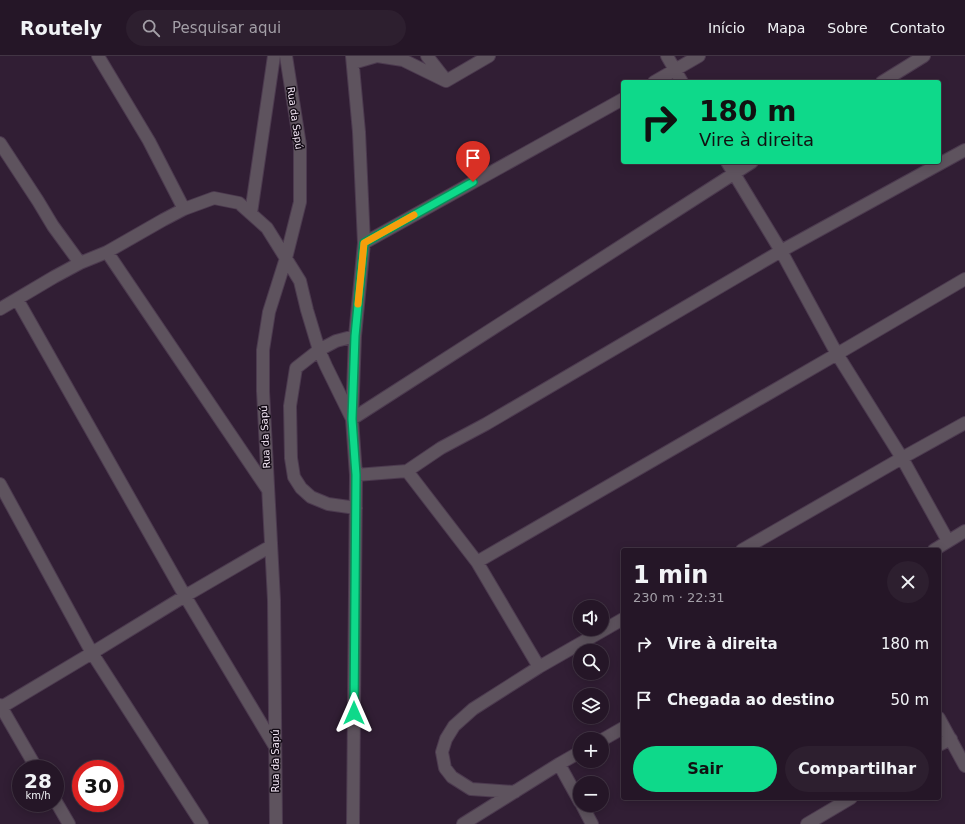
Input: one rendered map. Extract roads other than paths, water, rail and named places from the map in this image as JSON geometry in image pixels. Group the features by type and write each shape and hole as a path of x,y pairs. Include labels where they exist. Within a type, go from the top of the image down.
{"street":[{"path":"98,56 149,142 184,209"},
{"path":"251,214 274,56"},
{"name":"Rua da Sapú","path":"276,824 274,600 263,391 263,350 269,312 286,258 300,202 300,145 286,56"},
{"path":"354,824 356,475 352,419 355,336 364,243 360,132 352,59 377,56 403,60 446,81"},
{"path":"427,56 446,81"},
{"path":"446,81 489,56"},
{"path":"667,56 681,80"},
{"path":"658,80 699,56"},
{"path":"885,80 924,56"},
{"path":"364,243 621,100"},
{"path":"0,143 35,195 53,226 80,263"},
{"path":"941,163 965,150"},
{"path":"728,164 781,251 837,354 902,458 948,541"},
{"path":"352,419 749,164"},
{"path":"356,475 407,471 441,448 486,424 781,251 939,164"},
{"path":"0,310 54,277 80,263 107,252 184,209 214,198 239,203 267,228 300,281 319,350 352,419"},
{"path":"107,252 268,490"},
{"path":"478,562 965,279"},
{"path":"17,299 185,596 275,746"},
{"path":"355,336 336,342 319,350 296,368 290,406 291,458 294,477 301,488 311,497 328,504 356,508"},
{"path":"745,548 965,423"},
{"path":"407,471 478,562 538,667"},
{"path":"0,484 92,653 202,824"},
{"path":"937,548 965,532"},
{"path":"32,760 0,707 271,546"},
{"path":"516,792 471,789 452,777 445,768 442,752 446,739 454,726 473,708 538,667 621,620"},
{"path":"941,722 965,766"},
{"path":"609,736 621,729"},
{"path":"941,745 950,739"},
{"path":"468,823 573,756"},
{"path":"559,764 573,789"},
{"path":"807,824 848,800"},
{"path":"62,812 69,824"},
{"path":"586,812 592,824"}]}
